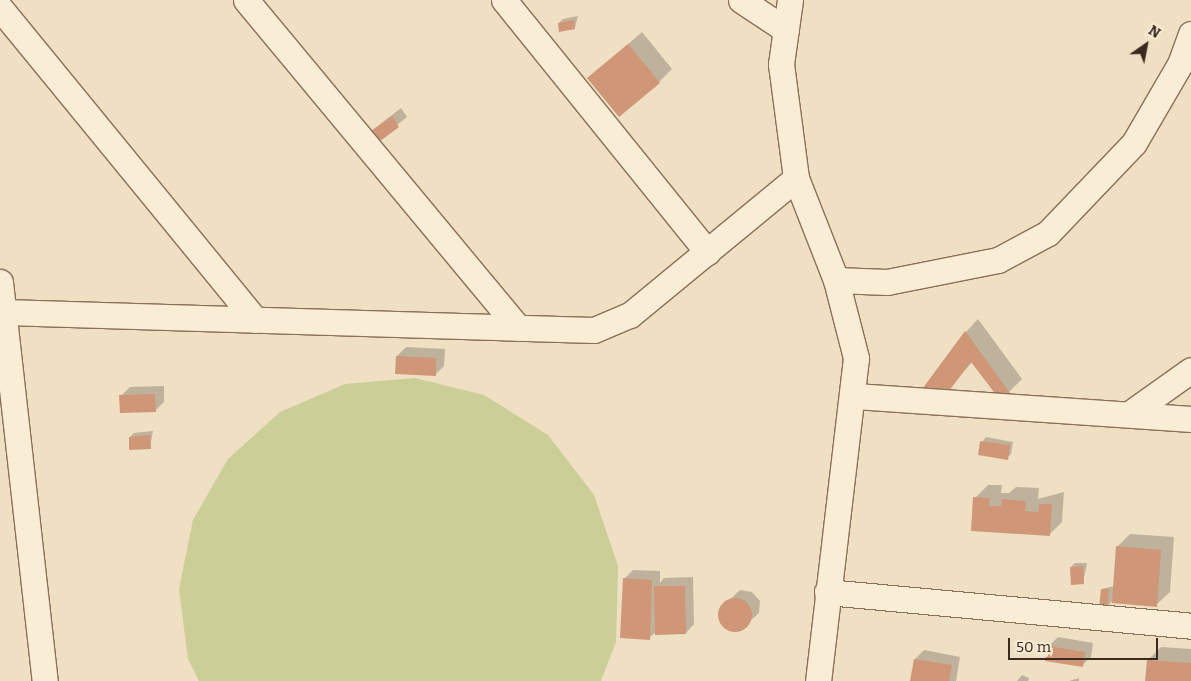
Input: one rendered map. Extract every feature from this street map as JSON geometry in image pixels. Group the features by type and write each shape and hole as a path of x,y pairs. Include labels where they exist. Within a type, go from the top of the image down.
{"street":[{"path":"246,0 518,328"},
{"path":"504,0 707,252"},
{"path":"741,0 786,30"},
{"path":"790,0 781,64 796,178 836,280 856,358 855,396 827,592 818,681"},
{"path":"0,8 255,320"},
{"path":"836,280 888,282 998,260 1048,233 1134,143 1180,64 1191,34"},
{"path":"4,312 594,330 614,326 796,178"},
{"path":"0,282 45,681"},
{"path":"1132,412 1191,370"},
{"path":"855,396 1132,412 1191,419"},
{"path":"827,592 1191,626"}],"green space":[{"path":"415,378 484,395 548,435 594,495 618,566 616,642 601,681 199,681 188,659 179,589 193,520 228,459 280,412 345,384"}],"building":[{"path":"574,20 575,29 559,32 558,23"},
{"path":"628,44 660,83 619,117 587,78"},
{"path":"392,116 399,127 372,147 364,136"},
{"path":"965,331 1010,393 1000,400 971,362 945,396 920,392"},
{"path":"396,356 436,358 436,376 395,374"},
{"path":"155,394 156,412 120,413 119,395"},
{"path":"150,435 151,449 129,450 129,437"},
{"path":"980,441 1010,445 1008,460 978,455"},
{"path":"973,497 990,498 989,506 1001,506 1002,499 1026,501 1025,511 1039,512 1039,504 1052,504 1050,536 971,531"},
{"path":"1116,546 1161,550 1157,607 1112,603"},
{"path":"1083,566 1084,584 1071,585 1070,567"},
{"path":"623,578 652,580 650,640 620,638"},
{"path":"654,586 685,586 686,634 655,635"},
{"path":"1101,589 1109,589 1107,609 1099,609"},
{"path":"735,598 747,603 752,615 747,627 735,632 723,627 718,615 723,603"},
{"path":"1048,646 1085,652 1083,667 1045,661"},
{"path":"914,659 952,665 949,681 910,681"},
{"path":"1147,660 1191,663 1191,681 1145,681"}]}
